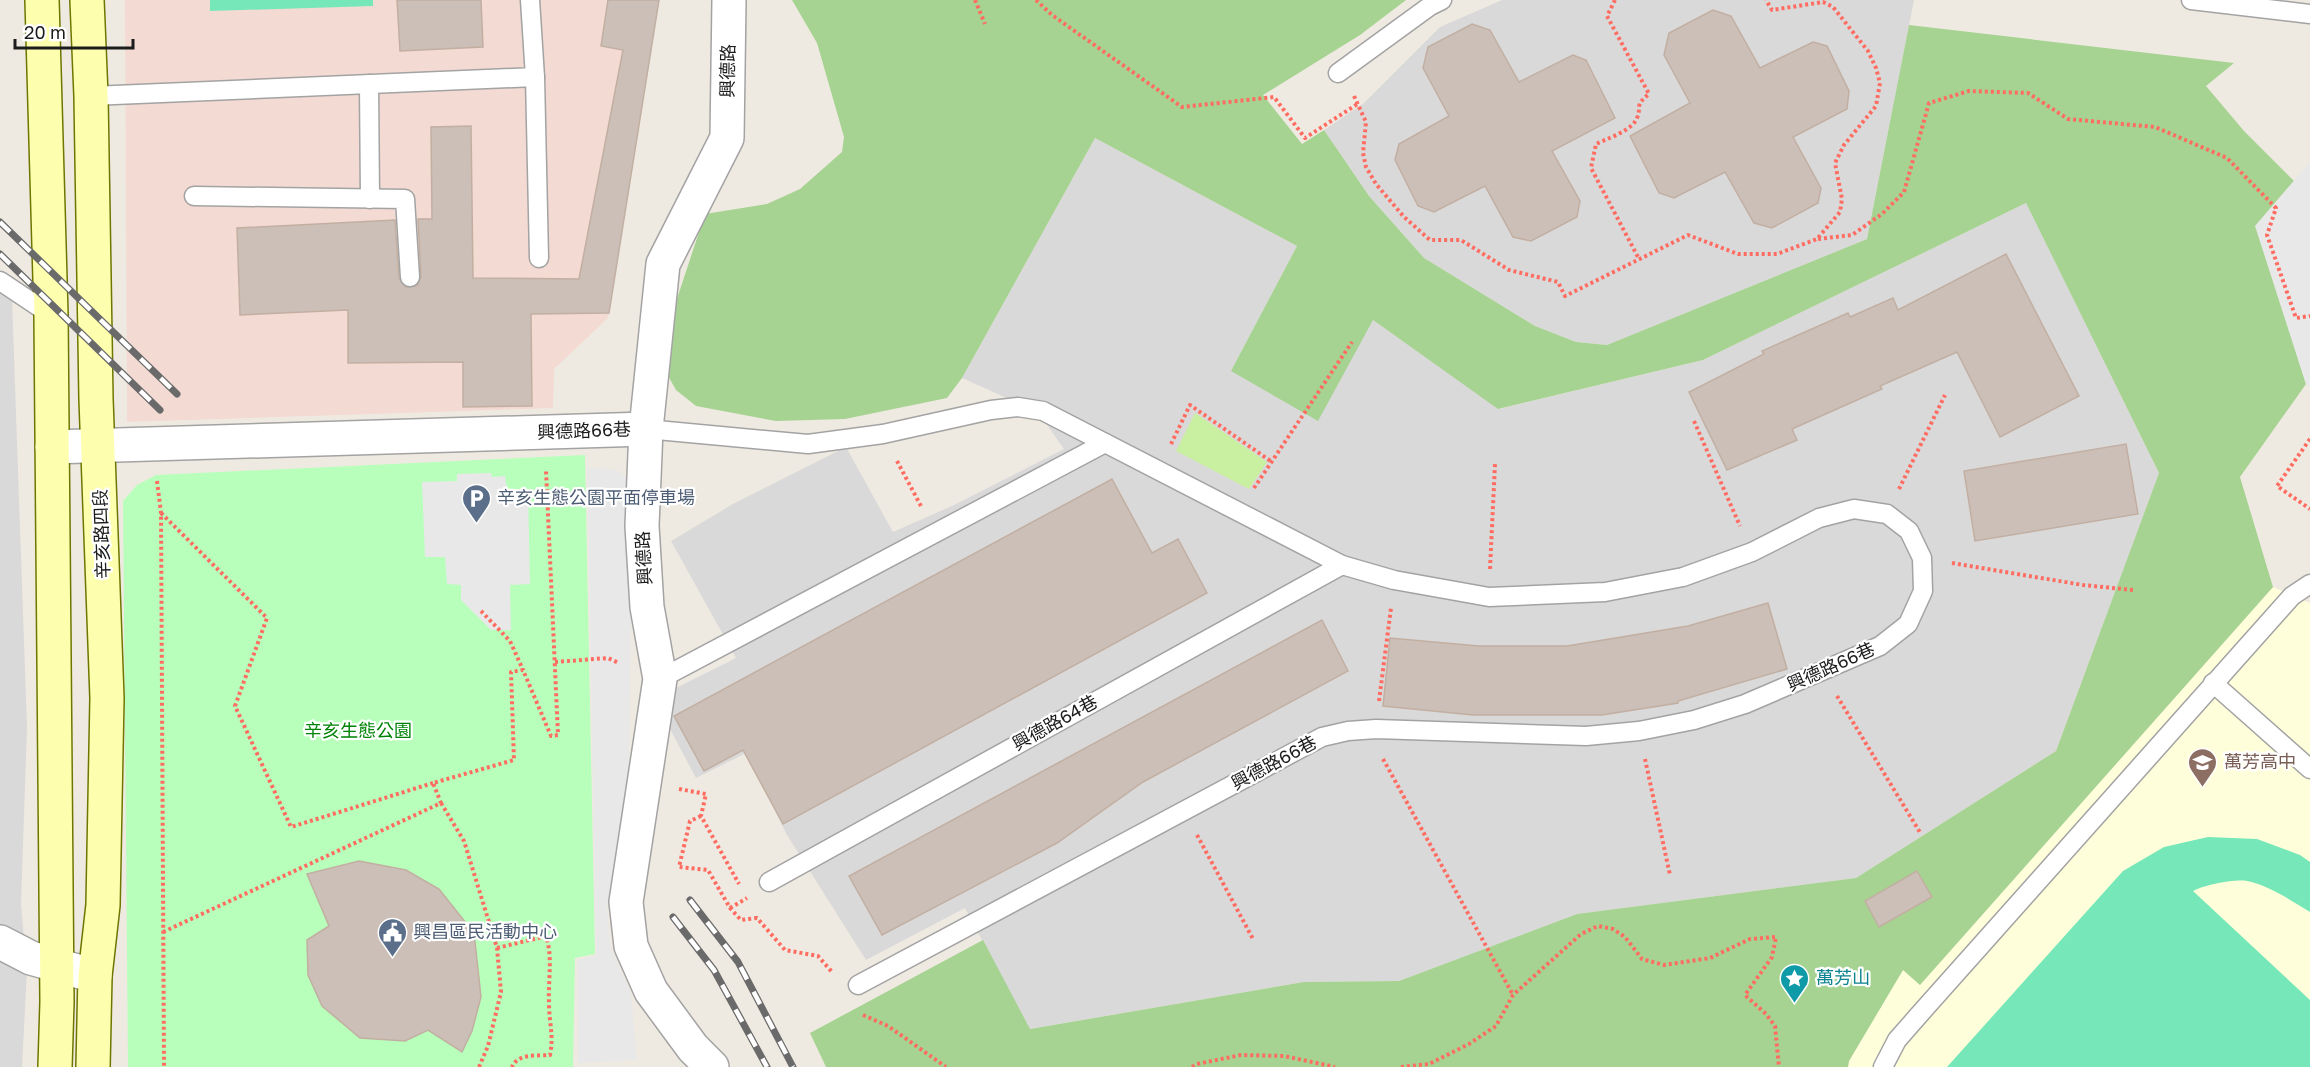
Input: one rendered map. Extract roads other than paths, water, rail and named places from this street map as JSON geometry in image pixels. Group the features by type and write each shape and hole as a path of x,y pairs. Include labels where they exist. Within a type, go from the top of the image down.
{"main road":[{"path":"42,0 51,315 55,1067"},
{"name":"辛亥路四段","path":"87,0 107,698 103,904 94,976 93,1067"}],"street":[{"name":"興德路","path":"712,1067 693,1048 651,991 631,946 626,902 660,679 646,591 642,526 646,429 663,264 727,138 729,0"},
{"name":"興德路66巷","path":"52,447 646,429"},
{"path":"0,942 31,958 94,976"}],"lane":[{"path":"530,0 535,77 539,258"},
{"path":"1338,73 1430,6 1442,0"},
{"path":"2191,0 2310,14"},
{"path":"91,96 535,77"},
{"path":"369,84 370,199"},
{"path":"194,196 405,200 410,278"},
{"path":"0,281 51,315"},
{"name":"興德路66巷","path":"646,429 808,444 883,434 991,410 1018,407 1043,411 1342,565 1394,580 1489,597 1605,592 1683,577 1752,552 1819,518 1854,509 1887,514 1910,531 1922,558 1923,591 1908,624 1880,646 1822,673 1745,704 1694,720 1639,731 1586,736 1376,729 1348,731 1322,737 858,985"},
{"path":"660,679 1105,444"},
{"name":"興德路64巷","path":"769,882 1342,565"},
{"path":"1883,1067 1897,1040 1918,1016 2213,683 2292,596 2310,584"},
{"path":"2213,683 2310,769"}],"railway":[{"path":"0,222 177,394"},
{"path":"0,254 160,410"},
{"path":"690,900 738,962 793,1067"},
{"path":"673,917 714,970 767,1067"}],"place":[{"name":"辛亥生態公園平面停車場","path":"476,524"},
{"name":"萬芳高中","path":"2203,788"},
{"name":"興昌區民活動中心","path":"392,958"},
{"name":"萬芳山","path":"1795,1004"}],"park label":[{"name":"辛亥生態公園","path":"358,731"}]}
